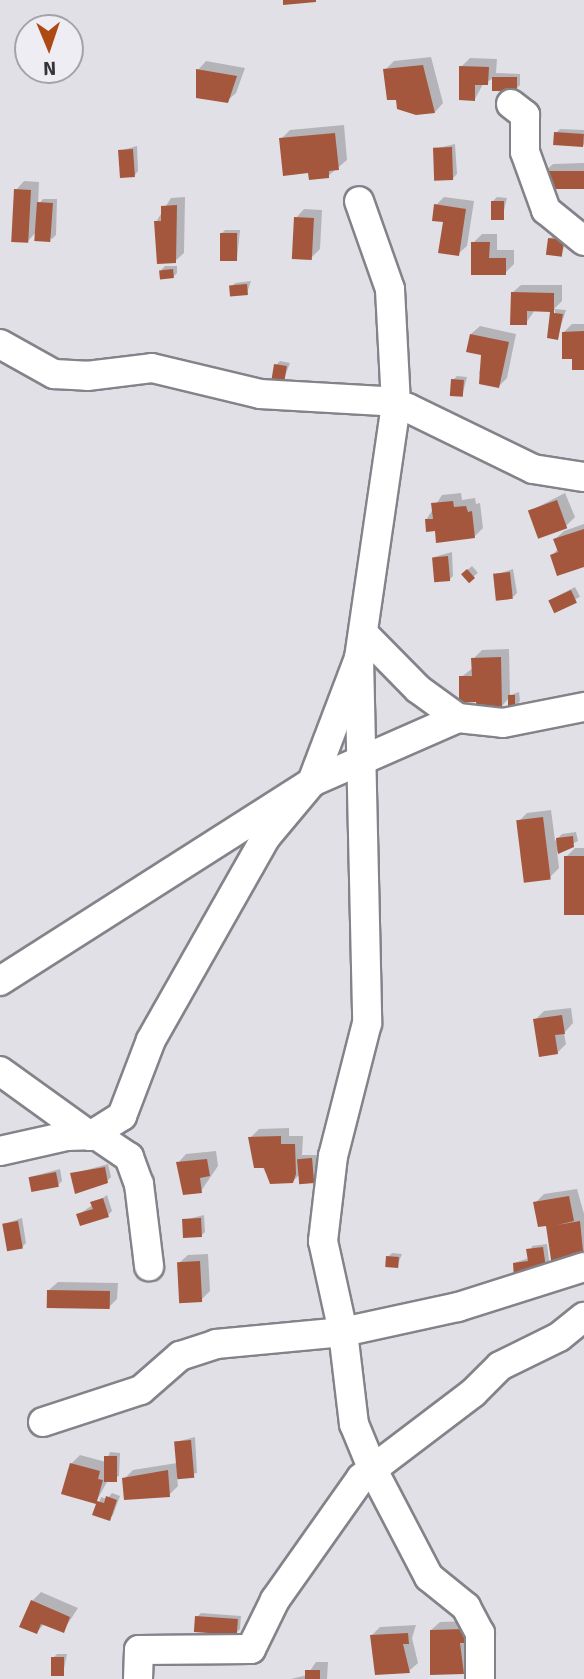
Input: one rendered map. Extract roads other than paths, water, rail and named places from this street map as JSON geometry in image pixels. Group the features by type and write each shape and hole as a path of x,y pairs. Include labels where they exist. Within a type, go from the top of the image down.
{"street":[{"path":"511,104 525,115 525,152 546,211 584,241"},
{"path":"359,201 390,289 397,404 361,646 367,1023 333,1156 323,1241 343,1332 354,1424 373,1470 429,1577 466,1607 480,1633 480,1679"},
{"path":"0,344 54,374 87,376 152,368 260,394 397,404 533,469 584,478"},
{"path":"361,646 458,718 503,723 584,707"},
{"path":"0,1151 90,1136 122,1116 151,1040 266,837 312,782 361,646"},
{"path":"0,982 312,782 458,718"},
{"path":"0,1071 90,1136 129,1157 139,1184 149,1266"},
{"path":"43,1422 141,1390 180,1356 216,1344 343,1332 458,1307 584,1267"},
{"path":"138,1679 139,1650 251,1649 275,1600 362,1479 472,1393 500,1366 559,1337 584,1317"}]}
